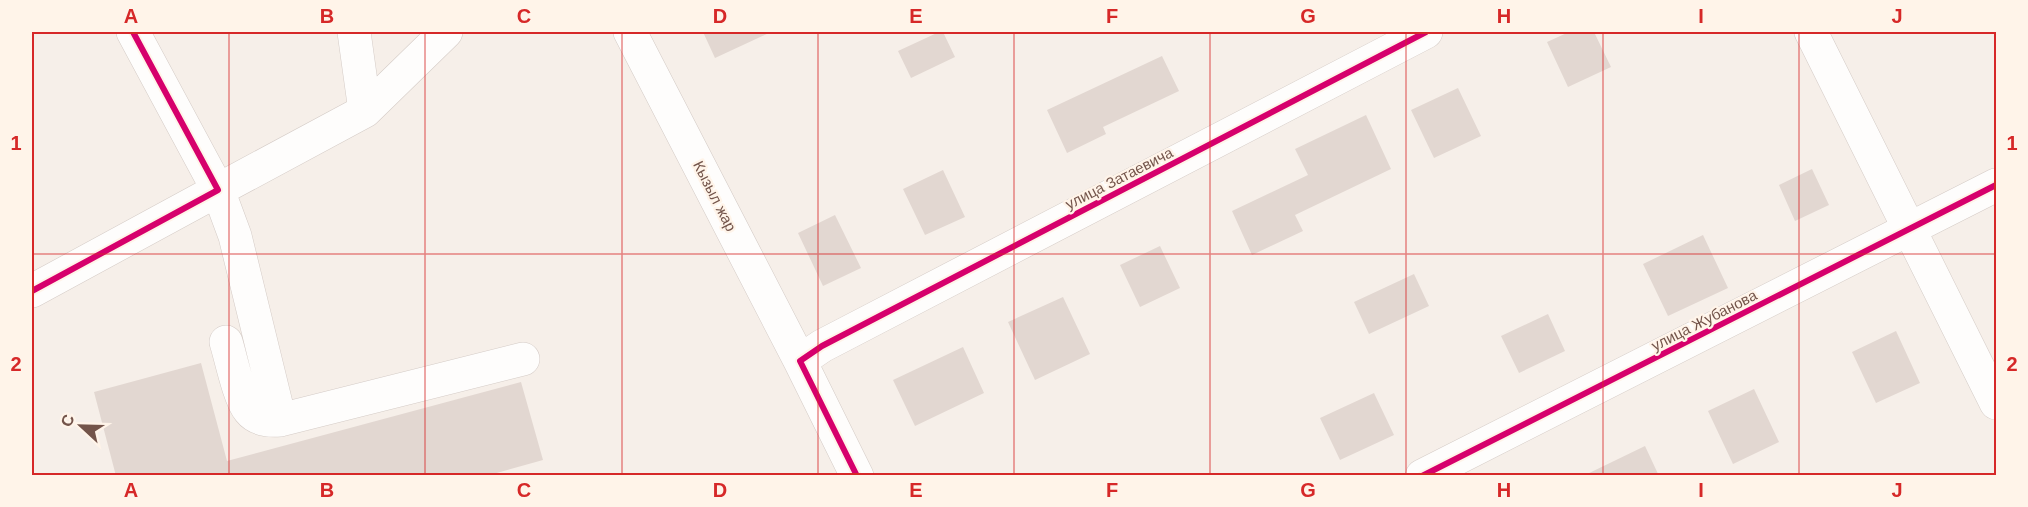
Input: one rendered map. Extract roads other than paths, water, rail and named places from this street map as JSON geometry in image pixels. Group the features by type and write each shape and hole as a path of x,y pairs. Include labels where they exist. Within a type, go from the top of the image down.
{"street":[{"path":"133,32 218,190 235,236 280,420"},
{"path":"354,32 365,111"},
{"path":"32,291 365,111 446,32"},
{"name":"Кызыл жар","path":"630,32 811,353 857,476"},
{"name":"улица Затаевича","path":"811,353 1426,32"},
{"path":"1811,32 1996,403"},
{"name":"улица Жубанова","path":"1422,476 1996,185"},
{"path":"226,342 243,400 249,411 258,418 269,421 523,359"}]}
